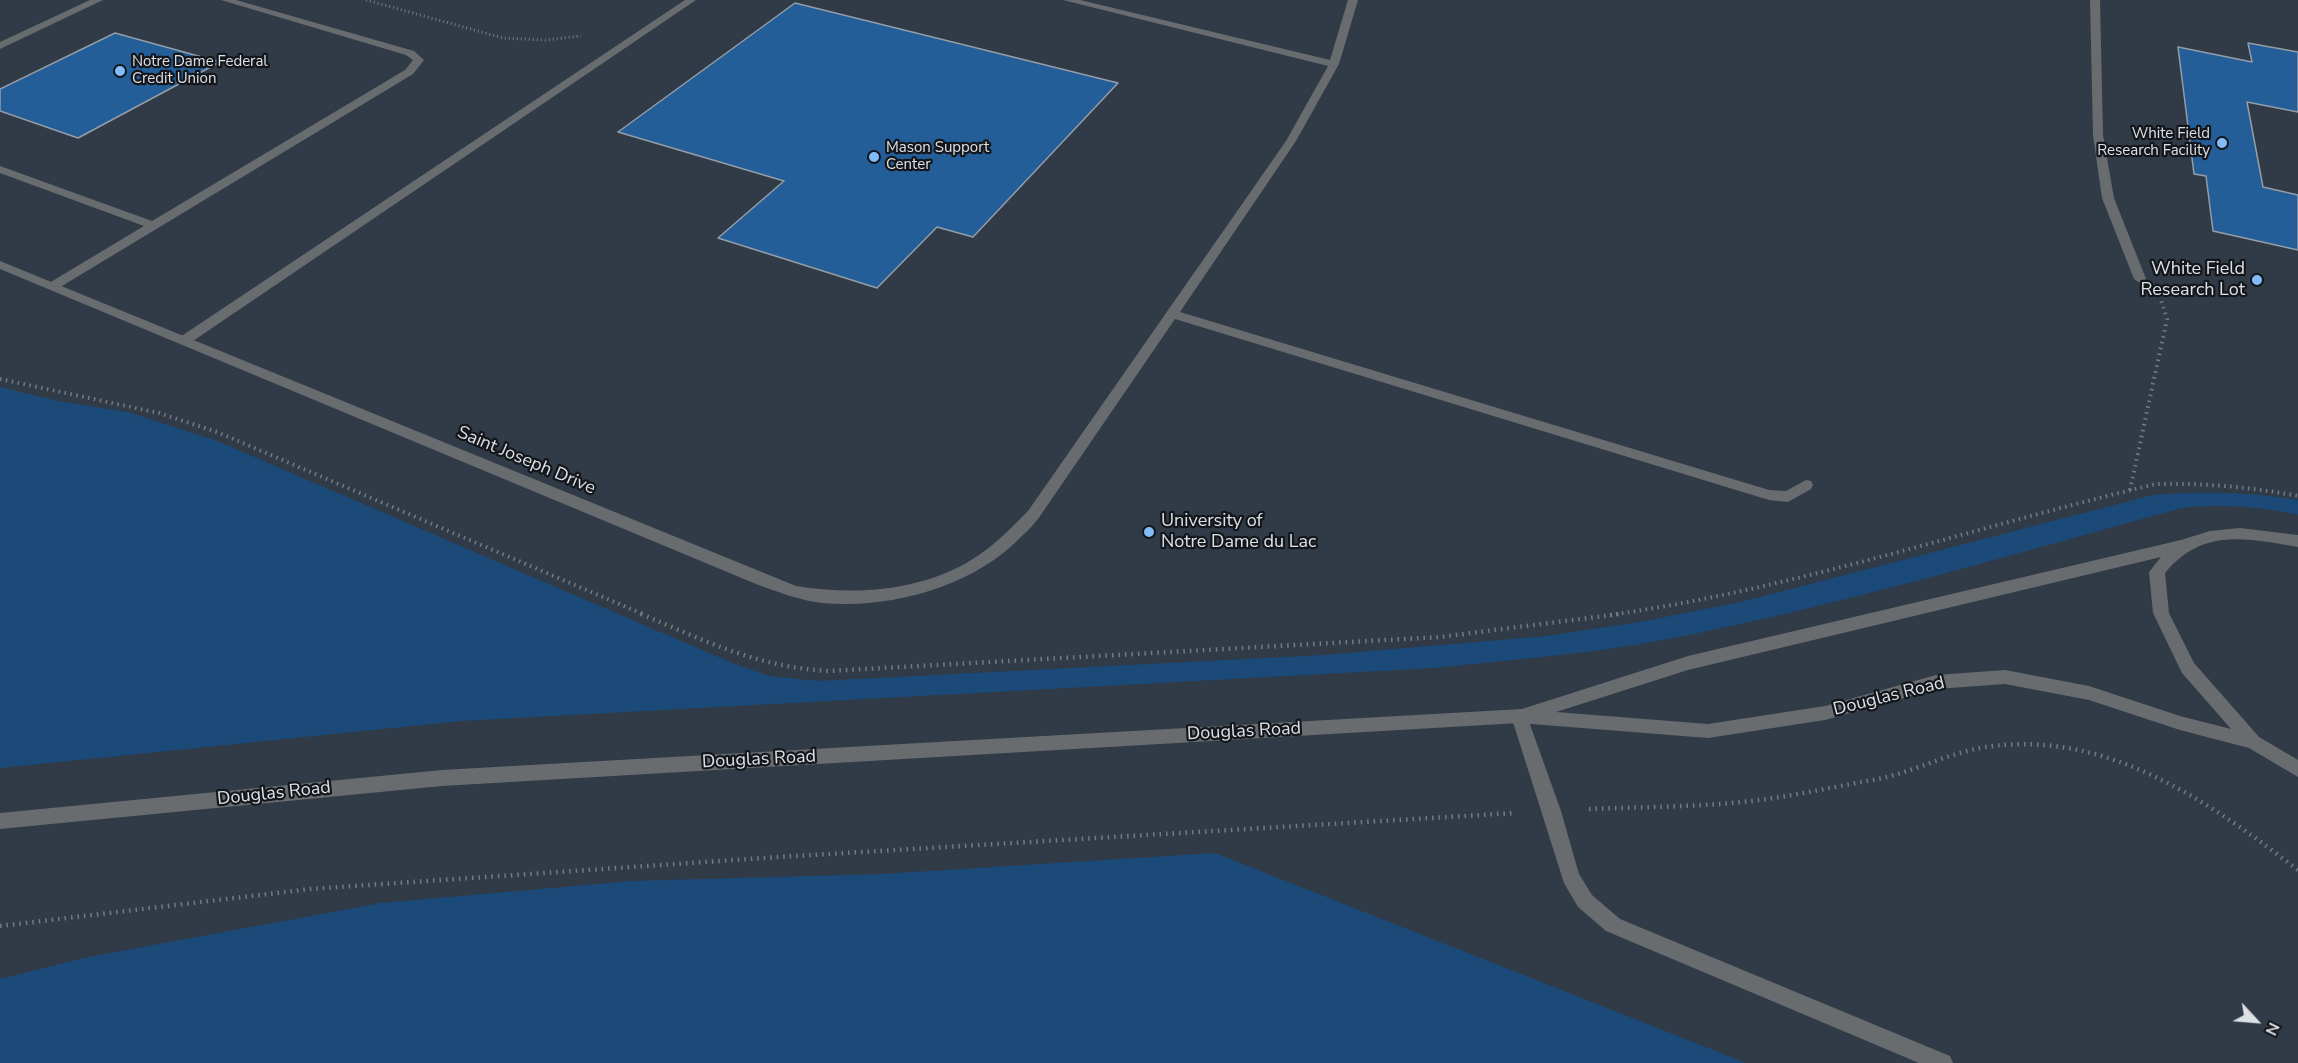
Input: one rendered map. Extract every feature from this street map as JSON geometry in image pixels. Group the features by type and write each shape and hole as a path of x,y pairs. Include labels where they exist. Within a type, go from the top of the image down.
{"street":[{"path":"0,46 98,0"},
{"path":"53,286 409,72 419,60 411,53 226,0"},
{"path":"185,340 691,0"},
{"path":"1068,0 1334,64"},
{"name":"Saint Joseph Drive","path":"0,265 761,580 798,592 863,597 897,593 933,583 968,568 1003,546 1033,515 1292,141 1334,64 1353,0"},
{"path":"2095,0 2098,135 2108,198 2140,279"},
{"path":"0,169 154,226"},
{"path":"1174,314 1769,495 1788,497 1806,485"},
{"name":"Douglas Road","path":"1519,717 1688,663 2182,546 2217,535 2261,535 2298,541"},
{"path":"2182,546 2157,572 2161,613 2188,668 2253,742 2298,769"},
{"name":"Douglas Road","path":"0,821 442,778 1519,717 1708,731 1825,713 1936,682 2006,677 2089,693 2180,723 2253,742"},
{"path":"1519,717 1552,811 1571,877 1585,901 1613,925 1943,1063"}],"path":[{"path":"366,0 503,38 545,40 593,36 629,42"},
{"path":"2130,490 2167,319 2160,296 2140,279"},
{"path":"0,379 159,413 217,432 733,653 753,661 788,669 828,670 1157,654 1440,637 1512,629 1676,606 1786,581 2156,484 2191,483 2243,486 2298,496"},
{"path":"0,926 310,889 778,857 1740,802 1879,779 1901,774 1936,760 1995,746 2057,748 2100,756 2162,776 2242,826 2298,870"}],"shaded area":[{"name":"University of Notre Dame du Lac","path":"0,0 2298,0 2298,1063 0,1063"},
{"path":"0,387 58,401 128,412 217,441 732,663 769,676 818,681 1324,655 1547,636 1645,621 1741,602 2153,495 2226,493 2280,497 2298,500 2298,515 2240,507 2182,508 1794,612 1663,640 1549,656 1434,668 461,721 0,768"},
{"path":"1215,853 1746,1063 0,1063 0,979 89,957 381,903 632,881 883,874"}],"building":[{"name":"Mason Support Center","path":"795,3 1118,83 973,237 937,227 877,288 718,238 784,181 618,132"},
{"name":"Notre Dame Federal Credit Union","path":"115,33 220,62 78,138 0,111 0,89"},
{"name":"White Field Research Facility","path":"2248,43 2298,52 2298,112 2247,102 2263,187 2298,195 2298,250 2213,231 2206,176 2194,174 2178,47 2252,62"}],"place":[{"name":"Notre Dame Federal Credit Union","path":"120,71"},
{"name":"White Field Research Facility","path":"2222,143"},
{"name":"Mason Support Center","path":"874,157"},
{"name":"White Field Research Lot","path":"2257,280"},
{"name":"University of Notre Dame du Lac","path":"1149,532"}]}
